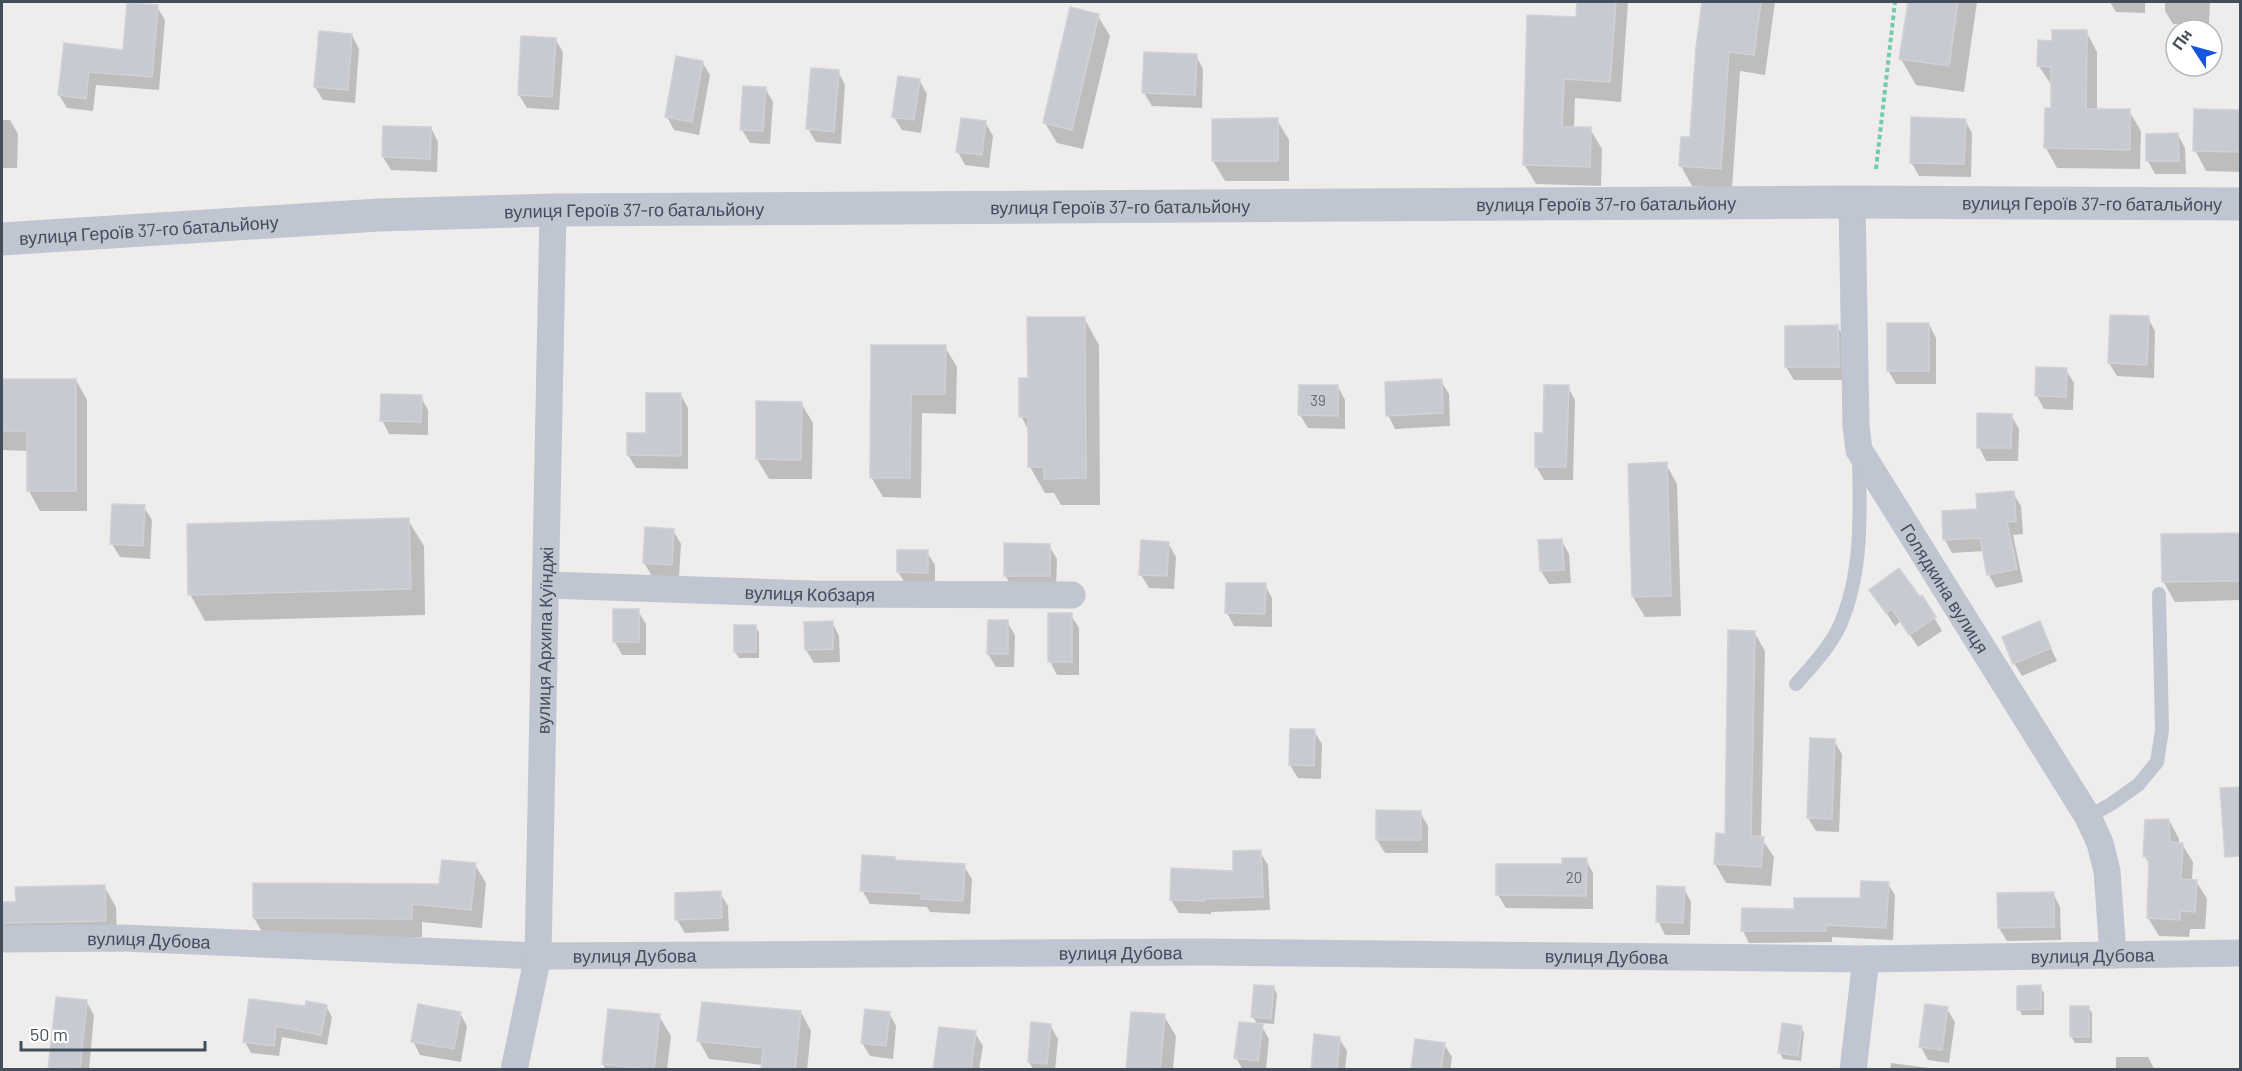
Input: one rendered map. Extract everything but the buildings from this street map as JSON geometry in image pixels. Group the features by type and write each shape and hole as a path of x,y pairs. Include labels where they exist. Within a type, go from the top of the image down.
{"street":[{"name":"вулиця Героїв 37-го батальйону","path":"2,239 379,215 553,210 1852,202 2241,204"},
{"name":"Голядкина вулиця","path":"1852,202 1856,426 1859,450 2088,817 2100,843 2107,871 2113,955"},
{"name":"вулиця Архипа Куїнджі","path":"514,1070 538,956 553,210"},
{"name":"вулиця Кобзаря","path":"546,585 814,594 1072,595"},
{"name":"вулиця Дубова","path":"2,939 124,938 538,956 1215,952 1866,959 2241,953"},
{"path":"1853,1070 1866,959"}],"lane":[{"path":"1796,684 1822,653 1839,626 1856,571 1860,530 1859,450"},
{"path":"2088,817 2138,785 2157,762 2162,730 2159,594"}],"path":[{"path":"1876,169 1895,2"}]}
